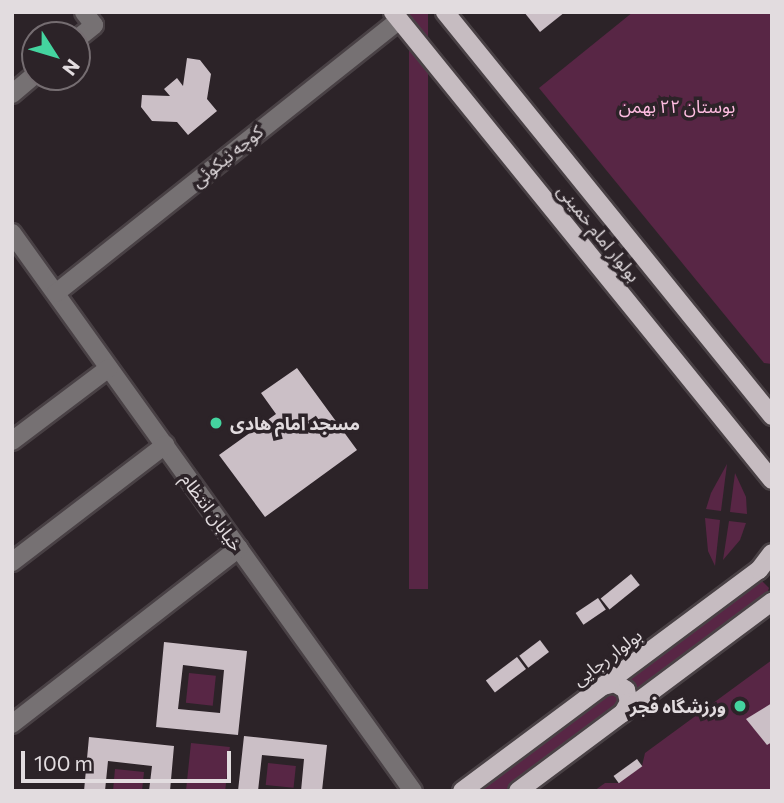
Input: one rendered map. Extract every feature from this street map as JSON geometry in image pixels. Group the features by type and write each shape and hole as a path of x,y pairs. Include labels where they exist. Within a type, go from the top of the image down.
{"main road":[{"name":"بولوار امام خمینی","path":"444,12 772,416"},
{"name":"بولوار امام خمینی","path":"396,16 771,477"},
{"name":"بولوار رجایی","path":"462,791 759,570 772,552"},
{"path":"518,791 772,602"},
{"path":"603,686 615,683 626,690 629,702 623,713"}],"street":[{"name":"کوچه نیکوئی","path":"55,293 396,16"},
{"name":"خیابان انتظام","path":"16,246 55,293 413,791"},
{"path":"12,442 109,368"},
{"path":"12,562 165,445"},
{"path":"12,724 239,548"}],"green space":[{"path":"409,12 428,12 428,589 409,589"},
{"name":"بوستان ۲۲ بهمن","path":"633,12 772,12 772,364 764,363 539,88"},
{"path":"727,464 721,511 706,509 711,493"},
{"path":"735,473 746,497 747,514 730,512"},
{"path":"705,518 720,520 715,566 708,551"},
{"path":"729,521 746,523 740,540 723,560"},
{"path":"762,581 769,588 766,596 636,692 626,679"},
{"name":"ورزشگاه فجر","path":"772,660 772,791 594,791 605,783 618,783 642,766 645,753"},
{"path":"189,673 216,676 213,706 186,703"},
{"path":"614,692 620,701 617,707 504,791 476,791"},
{"path":"191,743 230,747 225,791 186,791"},
{"path":"268,763 296,766 294,788 266,785"},
{"path":"115,769 144,772 142,791 113,791"}],"building":[{"path":"524,12 565,12 540,32"},
{"path":"187,58 200,60 211,74 207,99 217,111 188,135 177,122 152,121 141,107 142,95 170,96 164,89 177,78 183,86"},
{"path":"297,368 357,450 265,517 219,455 276,414 261,393"},
{"path":"631,574 640,585 610,609 601,599"},
{"path":"598,598 606,610 583,625 576,613"},
{"path":"540,640 549,652 528,668 519,656"},
{"path":"164,642 247,651 238,735 156,727","holes":["183,665 224,670 220,713 178,709"]},
{"path":"517,657 526,669 495,692 486,680"},
{"path":"772,703 772,742 767,745 746,719"},
{"path":"244,736 327,745 322,791 301,791 304,759 262,755 258,791 238,791"},
{"path":"89,737 174,746 170,791 149,791 152,766 108,761 105,791 84,791"},
{"path":"637,759 642,766 619,783 614,776"}],"place":[{"name":"مسجد امام هادی","path":"216,423"},
{"name":"ورزشگاه فجر","path":"740,706"}]}
